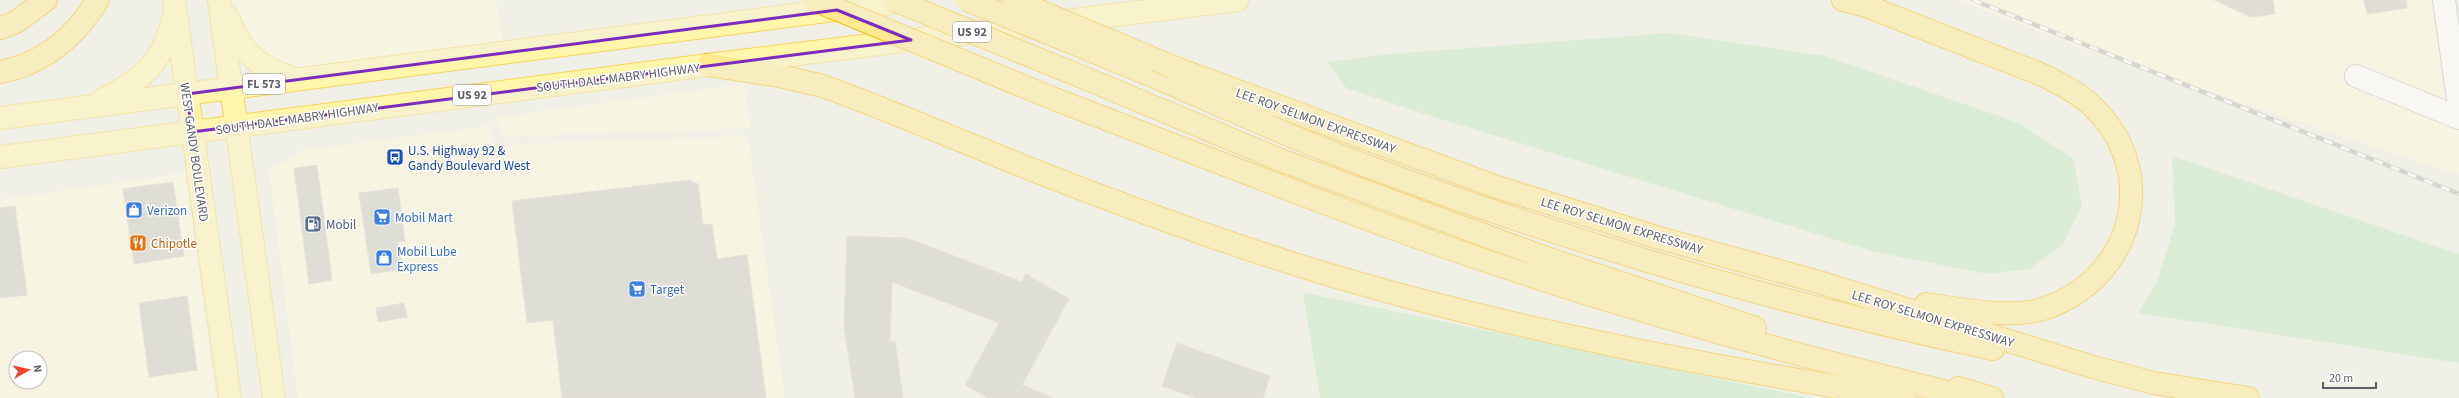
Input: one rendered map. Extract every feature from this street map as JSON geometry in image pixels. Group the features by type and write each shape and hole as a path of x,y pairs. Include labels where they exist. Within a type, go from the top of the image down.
{"highway":[{"path":"0,28 16,22 46,0"},
{"path":"0,72 35,61 56,48 75,32 98,0"},
{"path":"814,0 1057,100 1438,245 1621,304 1752,342 1972,398"},
{"path":"894,0 1283,161 1546,258 1747,325 1992,398"},
{"path":"967,0 1141,71 1327,150 1447,194 1622,253 1707,278 1869,321 2060,364 2092,367"},
{"name":"LEE ROY SELMON EXPRESSWAY","path":"1014,0 1173,68 1494,186 1656,237 1819,282 2092,367 2154,382 2248,398"},
{"path":"1819,282 1879,296 1950,308 2020,312 2042,309 2073,296 2086,287 2111,262 2126,229 2131,207 2131,185 2126,162 2118,142 2089,103 2045,76 1869,7 1843,0"},
{"path":"708,65 780,76 822,86 1114,201 1256,252 1334,276 1446,306 1572,335 1817,384 1905,398"}],"main road":[{"path":"219,0 231,26 253,59 277,73 296,80 911,0"},
{"path":"219,0 274,398"},
{"name":"SOUTH DALE MABRY HIGHWAY","path":"0,157 708,65 1237,0"},
{"path":"90,106 123,89 152,67 169,36 175,6"},
{"name":"WEST GANDY BOULEVARD","path":"175,6 230,398"},
{"name":"FL 573","path":"0,118 296,80"}],"street":[{"path":"2444,0 2459,106"},
{"path":"2356,76 2459,118"}],"highlighted area":[{"path":"837,10 911,40 192,132 187,94"}],"shaded area":[{"path":"231,0 496,0 503,43 294,71 259,52"},
{"path":"1959,0 2434,0 2448,103 2352,64 2343,81 2451,125 2452,129 2459,128 2459,175 2092,52"},
{"path":"744,84 751,128 501,137 498,122 494,118"},
{"path":"490,126 494,145 748,136 785,398 298,398 269,170 304,150"},
{"path":"185,173 216,398 0,398 0,200"}],"green space":[{"path":"1669,33 1825,56 2019,123 2073,158 2082,205 2064,243 2030,269 1988,274 1875,252 1421,113 1346,88 1328,62 1390,54"},
{"path":"2172,156 2459,254 2459,363 2138,313 2157,282 2175,224"},
{"path":"1303,293 1306,293 1811,398 1320,398"}],"building":[{"path":"2214,0 2273,0 2275,14 2251,17"},
{"path":"2364,0 2406,0 2407,8 2367,14"},
{"name":"Mobil","path":"317,165 332,280 309,284 294,168"},
{"name":"Target","path":"690,180 698,184 703,225 712,224 717,259 747,255 766,398 562,398 553,320 527,323 512,201"},
{"path":"173,182 184,256 134,264 123,189"},
{"name":"Mobil Mart","path":"398,188 405,241 398,242 402,269 371,274 359,193"},
{"path":"15,206 27,295 0,298 0,208"},
{"path":"847,236 907,238 1022,282 1026,274 1069,299 1022,385 1053,398 988,398 965,385 999,323 892,282 890,342 895,341 903,398 855,398 844,327"},
{"path":"187,296 197,370 149,377 139,303"},
{"path":"404,303 407,317 378,322 376,308"},
{"path":"1177,343 1270,376 1263,398 1196,398 1162,386"}],"railway":[{"path":"1973,0 2459,194"}],"place":[{"name":"U.S. Highway 92 & Gandy Boulevard West","path":"395,157"},
{"name":"Verizon","path":"134,210"},
{"name":"Mobil Mart","path":"382,217"},
{"name":"Mobil","path":"313,224"},
{"name":"Chipotle","path":"138,243"},
{"name":"Mobil Lube Express","path":"384,258"},
{"name":"Target","path":"637,289"}]}
